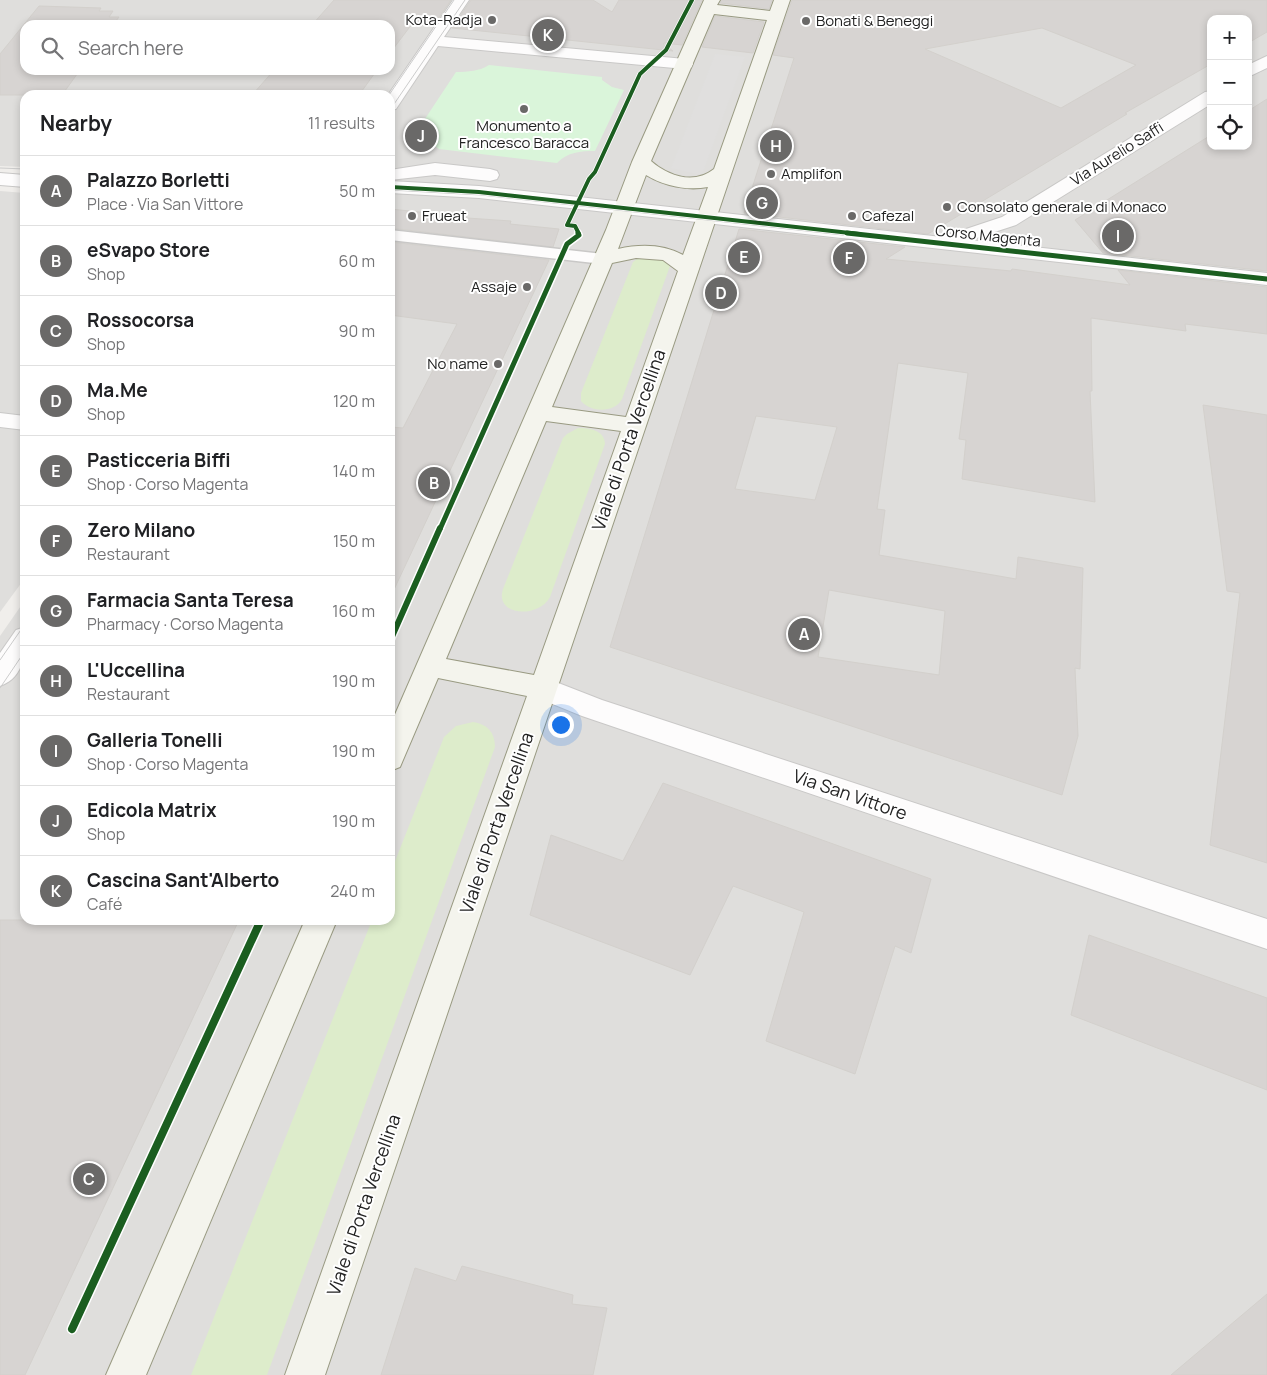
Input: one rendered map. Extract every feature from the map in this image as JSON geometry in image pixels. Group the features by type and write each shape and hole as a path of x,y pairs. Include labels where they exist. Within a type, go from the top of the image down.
{"main road":[{"name":"Viale di Porta Vercellina","path":"305,1375 782,0"},
{"path":"395,747 625,208 641,162 710,5 776,16"},
{"path":"641,162 650,171 658,175 688,183 704,183 722,172"},
{"path":"603,259 630,253 650,252 669,255 683,264 688,270"},
{"path":"537,414 634,426"},
{"name":"Via San Vittore","path":"430,666 543,688"},
{"path":"126,1375 319,925"}],"street":[{"path":"395,98 434,41 454,3"},
{"path":"434,41 685,64"},
{"path":"1252,70 1267,61"},
{"name":"Via Aurelio Saffi","path":"938,243 1009,221 1207,98"},
{"path":"0,166 20,168"},
{"path":"395,175 435,169 510,177"},
{"path":"0,179 20,181"},
{"path":"567,183 586,185 625,208"},
{"name":"Corso Magenta","path":"395,187 471,191 1267,279"},
{"path":"0,420 20,422"},
{"path":"0,675 20,645"},
{"name":"Via San Vittore","path":"543,688 592,708 1267,934"}],"lane":[{"path":"395,236 603,259"}],"shaded area":[{"path":"0,0 710,0 624,203 395,186 395,90 20,90 20,167 0,166"},
{"path":"716,0 1267,0 1267,278 626,207"},
{"path":"715,54 745,57 702,175 671,168"},
{"path":"395,190 453,192 1267,281 1267,1375 0,1375 0,636 20,607 20,925 395,925"},
{"path":"0,191 20,193 20,585 0,612"}],"green space":[{"path":"489,65 602,77 602,80 612,87 624,90 595,151 574,153 565,156 557,163 439,149 428,141 434,135 417,131 456,72 474,71"},
{"path":"652,254 670,263 670,266 622,399 619,404 609,409 591,408 581,401 581,393 633,262 641,256"},
{"path":"578,428 596,431 602,436 605,444 550,597 536,609 519,611 511,609 505,605 502,598 503,589 563,438"},
{"path":"473,722 486,727 494,737 495,747 267,1375 191,1375 370,925 395,925 395,861 444,737 456,726"}],"building":[{"path":"334,0 451,0 433,26 412,24 395,46 395,20 316,20"},
{"path":"471,0 593,0 612,12 619,0 702,0 682,45 663,44 673,51 452,28"},
{"path":"722,0 772,0 769,9 720,3"},
{"path":"792,0 1267,0 1267,32 1252,41 1252,15 1207,15 1207,66 1125,113 1127,114 928,234 744,213 794,58 773,55","holes":["1042,28 1136,65 1061,108 925,49"]},
{"path":"39,6 101,8 99,11 113,11 109,17 119,17 117,20 28,20"},
{"path":"715,16 764,22 753,53 702,47"},
{"path":"20,29 20,75 76,75 66,90 20,90 20,95 0,95 0,54"},
{"path":"270,75 373,75 363,90 256,90"},
{"path":"1267,99 1267,271 1103,253 1075,220 1207,138 1207,150 1252,150 1252,108"},
{"path":"395,210 439,214 438,216 511,221 510,224 559,229 553,247 395,229"},
{"path":"739,229 905,247 886,259 1011,271 1012,269 1130,285 1118,270 1267,287 1267,334 1185,324 1186,331 1091,318 1092,391 1090,391 1095,502 962,479 966,440 959,439 968,373 898,363 877,509 885,510 879,555 1016,579 1018,557 1083,568 1080,669 1075,668 1078,736 1062,795 610,647","holes":["756,416 837,427 815,500 735,489","829,590 945,611 939,675 818,657"]},
{"path":"395,243 549,260 395,587 395,427 403,428 457,324 395,316"},
{"path":"1203,405 1267,415 1267,863 1210,845 1240,593 1227,591"},
{"path":"663,783 931,879 911,953 895,946 855,1074 766,1041 804,912 733,886 690,975 530,915 551,835 623,861"},
{"path":"0,920 20,920 20,925 237,925 25,1375 0,1375"},
{"path":"1089,935 1267,998 1267,1090 1071,1015"},
{"path":"462,1266 573,1295 572,1304 607,1308 593,1375 381,1375 415,1268 456,1281"},
{"path":"1267,1294 1267,1375 1171,1375"}],"tram line":[{"path":"392,90 454,0"},
{"path":"395,103 465,0"},
{"path":"0,168 20,169"},
{"path":"395,190 481,195 1267,282"},
{"path":"0,660 20,631"},
{"path":"0,688 20,658"}],"cycle path":[{"path":"395,630 567,244 579,235 575,226 567,225 589,179 595,172 640,74 666,50 692,0"},
{"path":"395,187 479,192 1267,279"},
{"path":"72,1329 259,925"}],"place":[{"name":"Kota-Radja","path":"492,20"},
{"name":"Bonati & Beneggi","path":"806,21"},
{"name":"Cascina Sant'Alberto","path":"548,35"},
{"name":"Monumento a Francesco Baracca","path":"524,109"},
{"name":"Edicola Matrix","path":"421,136"},
{"name":"L'Uccellina","path":"776,146"},
{"name":"Amplifon","path":"771,174"},
{"name":"Farmacia Santa Teresa","path":"762,203"},
{"name":"Consolato generale di Monaco","path":"947,207"},
{"name":"Frueat","path":"412,216"},
{"name":"Cafezal","path":"852,216"},
{"name":"Galleria Tonelli","path":"1118,236"},
{"name":"Pasticceria Biffi","path":"744,257"},
{"name":"Zero Milano","path":"849,258"},
{"name":"Assaje","path":"527,287"},
{"name":"Ma.Me","path":"721,293"},
{"name":"No name","path":"498,364"},
{"name":"eSvapo Store","path":"434,483"},
{"name":"Palazzo Borletti","path":"804,634"},
{"name":"Rossocorsa","path":"89,1179"}]}
